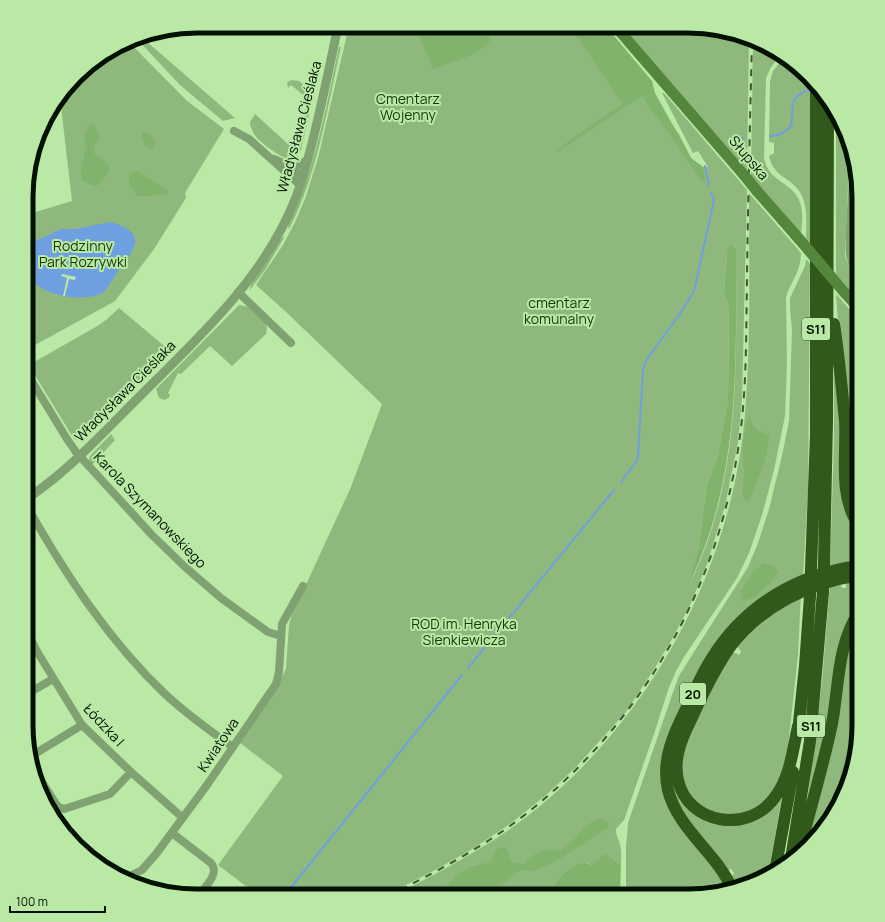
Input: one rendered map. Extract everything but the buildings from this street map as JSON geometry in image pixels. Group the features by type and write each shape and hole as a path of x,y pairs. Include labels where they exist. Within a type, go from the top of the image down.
{"highway":[{"name":"S11","path":"777,863 790,791 805,666 810,596 816,427 816,95"},
{"name":"S11","path":"792,851 810,741 823,592 827,421 828,112"},
{"path":"828,288 837,343 843,402 846,491 852,513"},
{"name":"20","path":"729,884 717,863 682,819 672,800 666,778 666,760 674,732 712,658 743,619 775,594 801,581 833,571 852,567"},
{"path":"798,726 787,772 779,791 770,804 757,814 744,820 736,821 717,819 700,811 687,799 682,790 677,772 678,749 706,689 723,658 738,637 765,612 791,596 821,583 852,576"},
{"path":"801,843 830,729 842,653 846,637 852,623"}],"main road":[{"name":"Słupska","path":"621,33 852,300"}],"street":[{"name":"Władysława Cieślaka","path":"77,454 206,330 238,292 259,264 279,233 294,202 308,159 336,33"},
{"path":"234,131 249,139 271,158 282,170 301,180"},
{"path":"271,158 290,167 301,180"},
{"path":"290,167 298,166 308,159"},
{"path":"852,209 850,255 852,262"},
{"path":"238,292 291,343"},
{"name":"Karola Szymanowskiego","path":"33,383 77,454 146,529 185,568 221,598 268,632 281,636"},
{"path":"33,487 77,454"},
{"path":"33,494 55,478 77,454"},
{"path":"33,516 81,595 112,636 175,703 191,717 233,747"},
{"name":"Kwiatowa","path":"131,876 147,866 172,833 277,682 283,622 303,586"},
{"name":"Łódzka I","path":"33,643 53,679 82,725 131,772 183,818"},
{"path":"33,691 53,679"},
{"path":"35,754 82,725"},
{"path":"44,786 56,804 64,809 110,794 131,772"},
{"path":"172,833 211,863 214,867 214,874 203,889"}],"green space":[{"path":"347,33 607,33 679,134 691,158 703,167 708,167 698,151 693,153 662,93 664,93 747,190 742,399 738,442 725,506 707,564 690,605 656,666 626,712 575,768 545,796 510,824 471,850 398,889 250,889 218,865 283,776 239,742 280,681 286,669 289,625 291,617 351,487 382,404 256,285 283,245 305,199 318,158","holes":["730,242 736,248 736,334 732,419 727,461 719,502 707,543 690,583 698,551 707,485 718,455 728,398 729,306 724,293 727,253"]},
{"path":"418,33 489,33 491,40 475,54 433,69"},
{"path":"573,33 611,33 615,37 652,81 655,93 691,158 703,167 706,183 701,180 642,96 558,152 556,150 622,104"},
{"path":"626,33 710,34 749,44 747,171"},
{"path":"146,41 235,118 223,121 180,85 141,43"},
{"name":"Rodzinny Park Rozrywki","path":"133,46 186,100 224,129 185,193 186,198 154,249 115,301 33,346 33,213 72,201 61,106 81,81 97,67"},
{"path":"753,46 777,60 766,78 764,158 770,172 791,189 801,204 801,234 751,176"},
{"path":"339,47 341,47 315,163 299,208 289,229 288,226 306,183 313,161"},
{"path":"780,62 788,67 810,88 810,244 806,239 806,213 801,194 793,184 780,175 771,162 769,156 774,153 774,143 769,142 770,81 773,71"},
{"path":"292,80 299,81 314,93 301,150 297,156 292,159 288,159 278,154 260,141 254,134 250,122 255,114 288,144 300,133 308,99 291,85 288,88 287,82"},
{"path":"91,123 95,126 100,137 94,147 94,153 109,166 108,172 97,186 92,186 82,180 81,169 86,148 84,136"},
{"path":"836,126 840,134 849,165 845,256 852,272 852,293 836,274"},
{"path":"142,132 151,135 154,139 156,144 151,149 145,146"},
{"path":"137,171 167,190 168,195 137,196 129,184 129,176 133,172"},
{"path":"749,193 801,253 798,271 786,297 787,365 785,416 774,470 762,515 749,553 737,578 676,671 668,690 624,820 616,829 621,850 621,865 608,855 599,858 597,862 592,865 587,863 563,889 406,889 494,840 525,818 570,780 610,737 646,690 677,639 702,585 723,530 737,472 747,387"},
{"path":"285,236 265,270 249,291 251,284 281,239"},
{"path":"730,242 736,248 735,378 732,420 718,504 705,546 688,586 698,551 707,485 718,455 728,398 729,306 724,293 727,252"},
{"path":"806,259 810,264 808,490 803,577 757,603 662,772 711,862 725,885 699,889 626,889 626,847 628,823 679,676 748,567 758,543 769,509 789,421 792,329 790,298 805,266"},
{"path":"836,294 852,312 852,504"},
{"path":"239,305 249,307 266,324 266,334 232,366 210,346 181,374 178,373 168,393 170,395 169,397 165,400 159,398 156,389"},
{"path":"119,308 169,350 79,440 74,439 33,372 33,366 36,361 99,325"},
{"path":"834,356 852,503 852,564 830,567 834,442"},
{"path":"750,414 753,426 757,430 769,436 765,460 748,502 743,498 742,487 744,470 744,438"},
{"path":"111,434 115,440 92,465 89,460 90,456"},
{"path":"763,563 773,565 778,571 774,580 753,598 742,601 741,591 752,573"},
{"path":"852,581 852,631 834,691 807,805 822,682 830,584 840,583 842,588 846,588 846,583"},
{"path":"801,594 798,655 787,756 777,789 756,811 724,816 698,805 683,784 681,759 708,693 732,653 739,655 741,652 738,647 754,626"},
{"path":"781,597 705,683 674,781 719,824 782,796 769,867 751,877 734,882 732,876 734,873 731,869 728,870 689,824 671,787 702,682"},
{"path":"852,636 852,736 849,757 840,788 835,798 818,825 806,839 845,652"},
{"path":"598,819 604,819 609,823 609,827 553,863 532,871 521,870 514,873 497,889 443,889 459,873 474,866 490,862 497,849 504,847 507,850 512,863 524,864 537,853 547,850 560,850 570,844 582,830"},
{"path":"604,854 608,855 621,865 620,889 555,889 554,885 575,865 586,863 592,865"}],"water":[{"path":"110,222 120,225 134,235 135,245 103,293 85,297 64,296 54,294 33,282 33,242 61,229 75,229"}],"pier":[{"path":"62,274 76,277 75,280 69,279 65,296 63,296 67,278 61,276"}],"waterway":[{"path":"770,136 782,134 791,126 794,100 801,93 808,90"},
{"path":"736,138 743,138"},
{"path":"705,166 709,185"},
{"path":"621,482 638,457 643,370 646,361 694,291 714,200 711,193"},
{"path":"468,668 614,490"},
{"path":"290,889 462,675"}],"railway":[{"path":"402,889 435,872 481,845 510,826 555,790 595,749 632,705 663,657 690,607 712,554 728,499 742,423 746,361 748,189 752,45"}],"park label":[{"name":"Cmentarz Wojenny","path":"408,108"},
{"name":"cmentarz komunalny","path":"559,312"},
{"name":"ROD im. Henryka Sienkiewicza","path":"464,632"}]}
